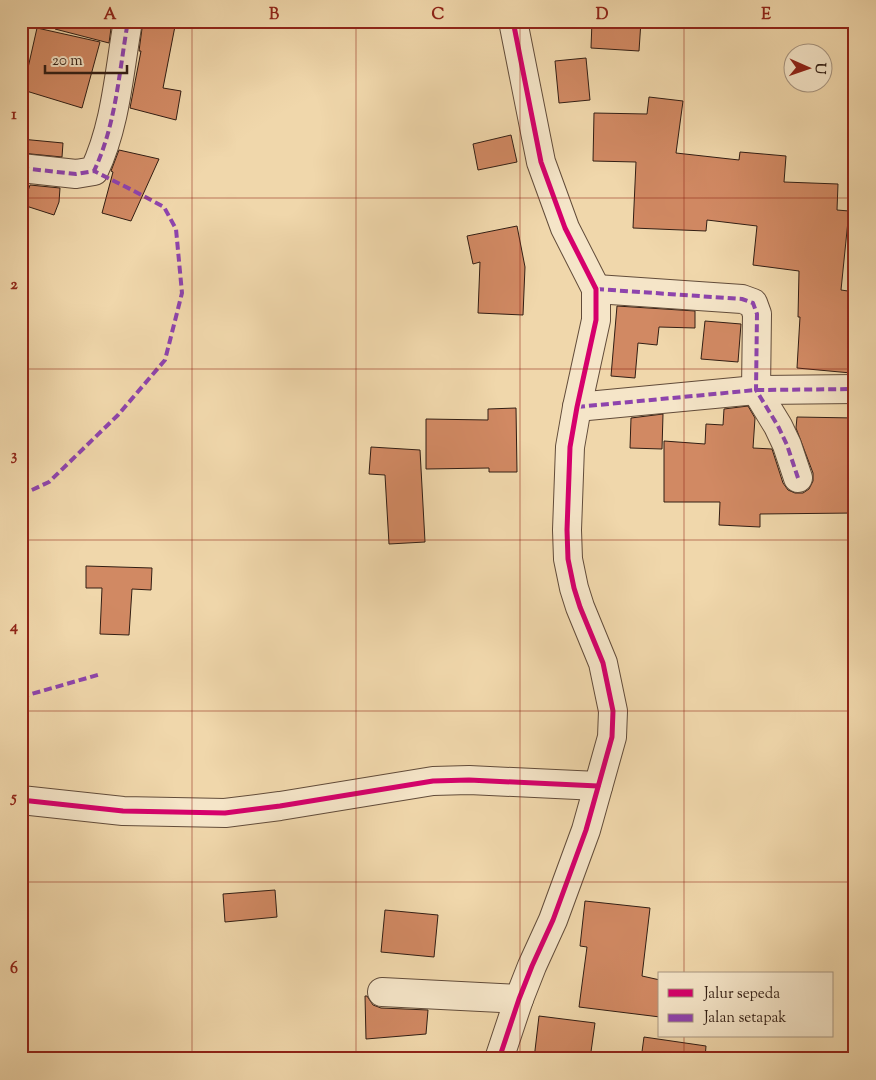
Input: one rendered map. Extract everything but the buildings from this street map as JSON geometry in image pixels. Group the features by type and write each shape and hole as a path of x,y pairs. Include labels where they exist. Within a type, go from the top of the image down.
{"street":[{"path":"21,168 76,174 94,172 102,154 116,96 128,21"},
{"path":"499,1059 519,999 553,920 583,839 612,737 613,711 603,663 580,607 568,559 567,530 570,447 596,320 596,289 565,228 541,162 513,21"},
{"path":"596,289 742,299 753,303 757,314 756,390 784,439 798,478"},
{"path":"577,407 756,390 855,389"},
{"path":"21,800 122,811 225,812 280,806 433,780 598,786"},
{"path":"382,992 519,999"}],"marked path":[{"path":"21,168 76,174 94,171 112,117 128,21"},
{"path":"21,495 49,482 118,415 165,360 182,293 176,229 164,207 94,171"},
{"path":"596,289 742,299 753,303 757,314 756,390 778,426 787,445 798,478"},
{"path":"577,407 756,390 855,389"},
{"path":"21,697 101,674"}],"cycle path":[{"path":"499,1059 519,999 553,920 586,830 612,737 613,711 603,663 580,607 568,559 567,530 570,447 596,320 596,289 565,228 541,162 513,21"},
{"path":"21,800 123,811 225,813 433,781 469,780 598,786"}]}
